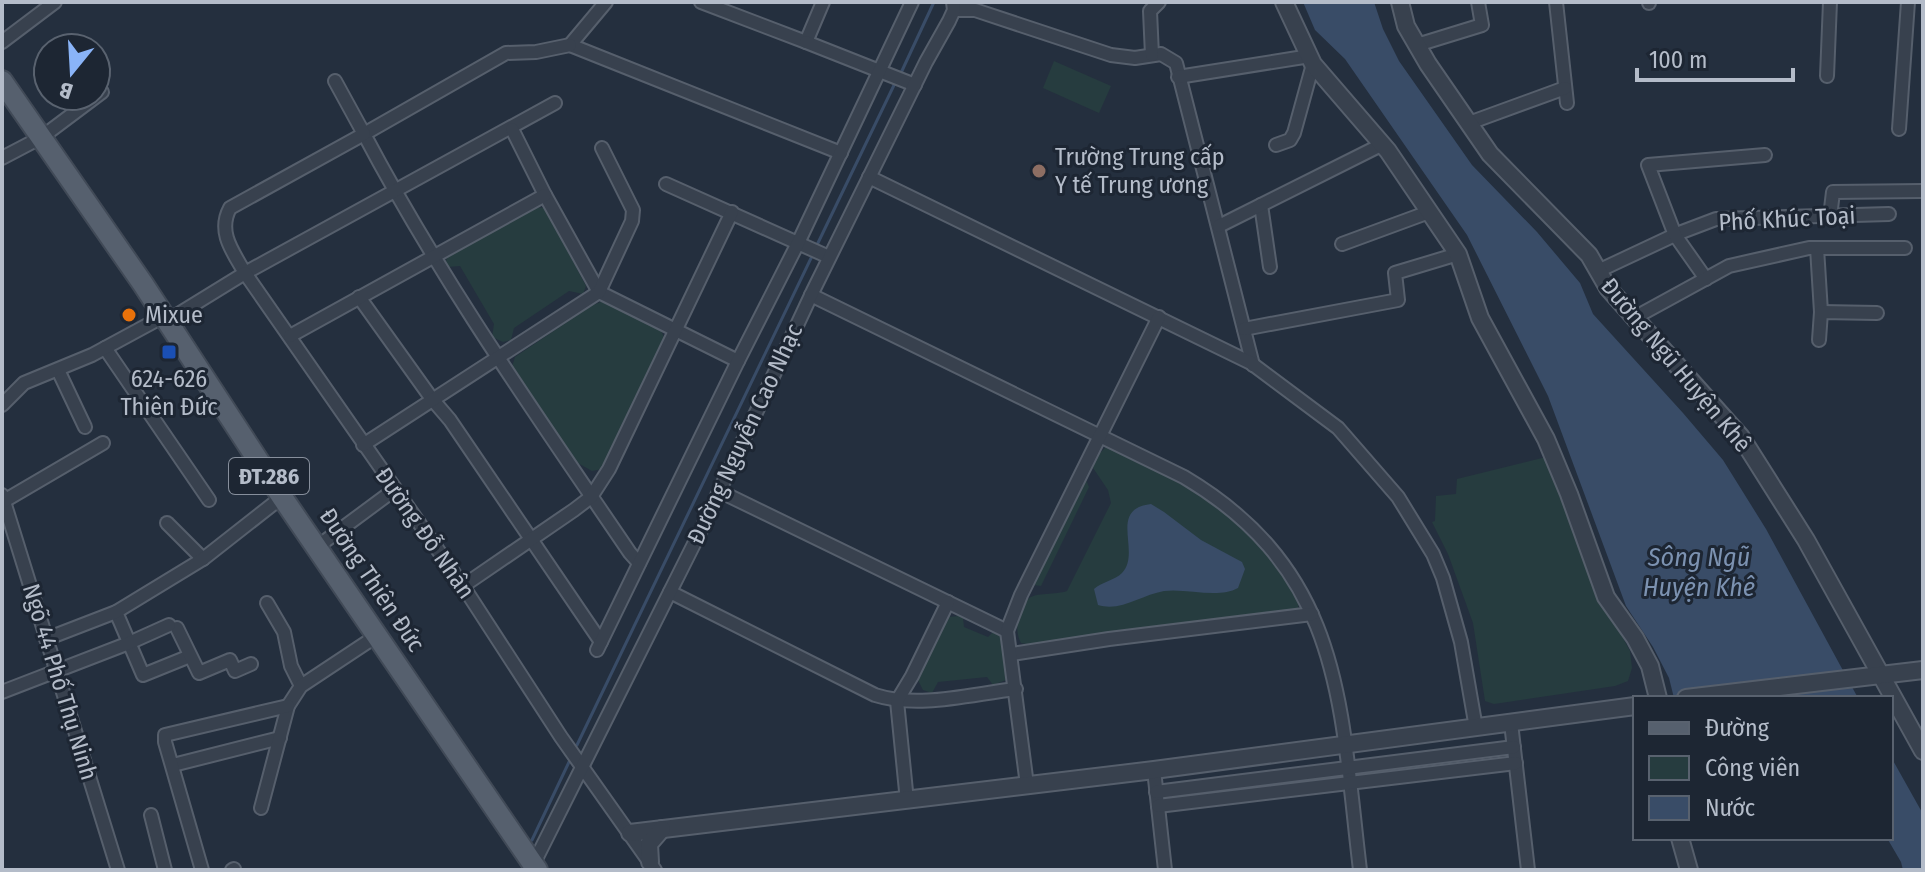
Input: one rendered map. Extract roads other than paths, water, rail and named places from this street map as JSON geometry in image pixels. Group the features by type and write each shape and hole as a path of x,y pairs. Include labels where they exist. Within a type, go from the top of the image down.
{"main road":[{"name":"Đường Thiên Đức","path":"2,81 166,318 282,497 533,868"}],"street":[{"path":"2,42 55,2"},
{"path":"570,45 606,2"},
{"path":"701,2 911,84"},
{"path":"806,42 823,2"},
{"path":"359,297 599,646 738,361 800,243 841,153 883,72 912,2"},
{"path":"1152,55 1150,11 1159,2"},
{"path":"1284,2 1311,60 1383,144 1458,254 1480,318 1546,439 1606,597 1635,638 1650,666 1658,696"},
{"name":"Đường Ngũ Huyện Khê","path":"1400,2 1406,26 1417,45 1490,154 1589,255 1608,288 1741,437 1806,540 1891,696"},
{"path":"1417,45 1482,25 1478,2"},
{"path":"1556,2 1567,103"},
{"path":"1827,76 1830,2"},
{"path":"1899,129 1908,2"},
{"path":"954,6 975,10 1111,55 1135,58 1161,54 1176,63 1253,365"},
{"name":"Đường Nguyễn Cao Nhạc","path":"533,868 719,491 811,295 826,256 869,177 911,84 954,6"},
{"path":"364,134 506,53 536,52 570,45 841,153"},
{"path":"1178,77 1311,60"},
{"path":"1276,145 1290,140 1294,133 1311,60"},
{"path":"335,81 394,191 433,255 591,497 639,563"},
{"path":"1469,123 1565,88"},
{"path":"2,405 24,383 166,318 555,103"},
{"path":"2,158 42,137 75,112"},
{"path":"512,129 599,292 738,361"},
{"name":"Đường Đỗ Nhân","path":"364,134 230,208 225,234 245,273 463,586 583,769 652,866"},
{"path":"1219,226 1383,144"},
{"path":"363,445 599,292 632,221 633,210 602,148"},
{"path":"1706,279 1675,235 1648,165 1765,155"},
{"path":"869,177 1253,365 1338,428 1377,470 1410,514 1433,554 1450,598 1461,642 1476,728"},
{"path":"666,184 826,256"},
{"path":"1830,217 1833,192 1923,191"},
{"path":"290,336 545,195"},
{"path":"1261,205 1270,267"},
{"path":"463,586 591,497 609,469 732,212"},
{"path":"1342,244 1429,212"},
{"name":"Phố Khúc Toại","path":"1598,271 1716,219 1889,214"},
{"path":"1817,248 1821,312 1819,340"},
{"path":"1634,318 1729,266 1817,248 1905,248"},
{"path":"1244,329 1398,300 1395,273 1458,254"},
{"path":"811,295 1184,477 1226,504 1267,542 1312,614 1327,649 1345,746 1360,870"},
{"path":"1821,312 1877,313"},
{"path":"1027,785 1007,631 1021,595 1159,317"},
{"path":"105,348 209,500"},
{"path":"58,370 85,427"},
{"path":"3,498 103,443"},
{"path":"317,547 394,490"},
{"path":"719,491 1007,631"},
{"path":"46,639 116,612 203,559 282,497"},
{"name":"Ngõ 44 Phố Thụ Ninh","path":"3,498 118,870"},
{"path":"167,523 203,559"},
{"path":"670,592 875,695 897,701 1016,689"},
{"path":"907,801 897,701 948,602"},
{"path":"267,603 284,632 291,666 301,686"},
{"path":"116,612 140,672 146,676 190,656"},
{"path":"1012,654 1312,614"},
{"path":"2,692 173,626 199,673 230,660 235,671 251,664"},
{"path":"261,808 288,706 301,686 378,635"},
{"path":"1703,696 1923,670"},
{"name":"Đường Ngũ Huyện Khê","path":"1893,699 1923,751"},
{"path":"202,870 165,735 288,706"},
{"path":"630,833 1345,746 1633,706"},
{"path":"1511,723 1528,870"},
{"path":"173,765 280,738"},
{"path":"1156,792 1514,747"},
{"path":"1158,806 1516,763"},
{"path":"1154,770 1165,870"},
{"path":"151,815 165,870"},
{"path":"652,866 649,844 662,829"},
{"path":"1681,840 1689,870"}],"water":[{"name":"Sông Ngũ Huyện Khê","path":"1303,2 1374,2 1399,61 1472,165 1537,232 1580,283 1593,314 1723,460 1766,529 1857,696 1674,696 1669,678 1653,647 1626,606 1548,396 1467,235 1345,59 1315,30"},
{"path":"1151,504 1201,540 1242,562 1245,569 1238,588 1221,593 1164,591 1123,605 1098,605 1094,589 1122,573 1127,564 1131,514"},
{"path":"1893,761 1923,814 1923,870 1903,870 1888,840 1893,840"}],"waterway":[{"path":"900,75 934,2"},
{"path":"816,247 896,81"},
{"path":"577,745 813,254"},
{"path":"532,840 569,762"}],"place":[{"name":"Trường Trung cấp Y tế Trung ương","path":"1039,171"},
{"name":"Mixue","path":"129,315"},
{"name":"624-626 Thiên Đức","path":"169,352"}]}
